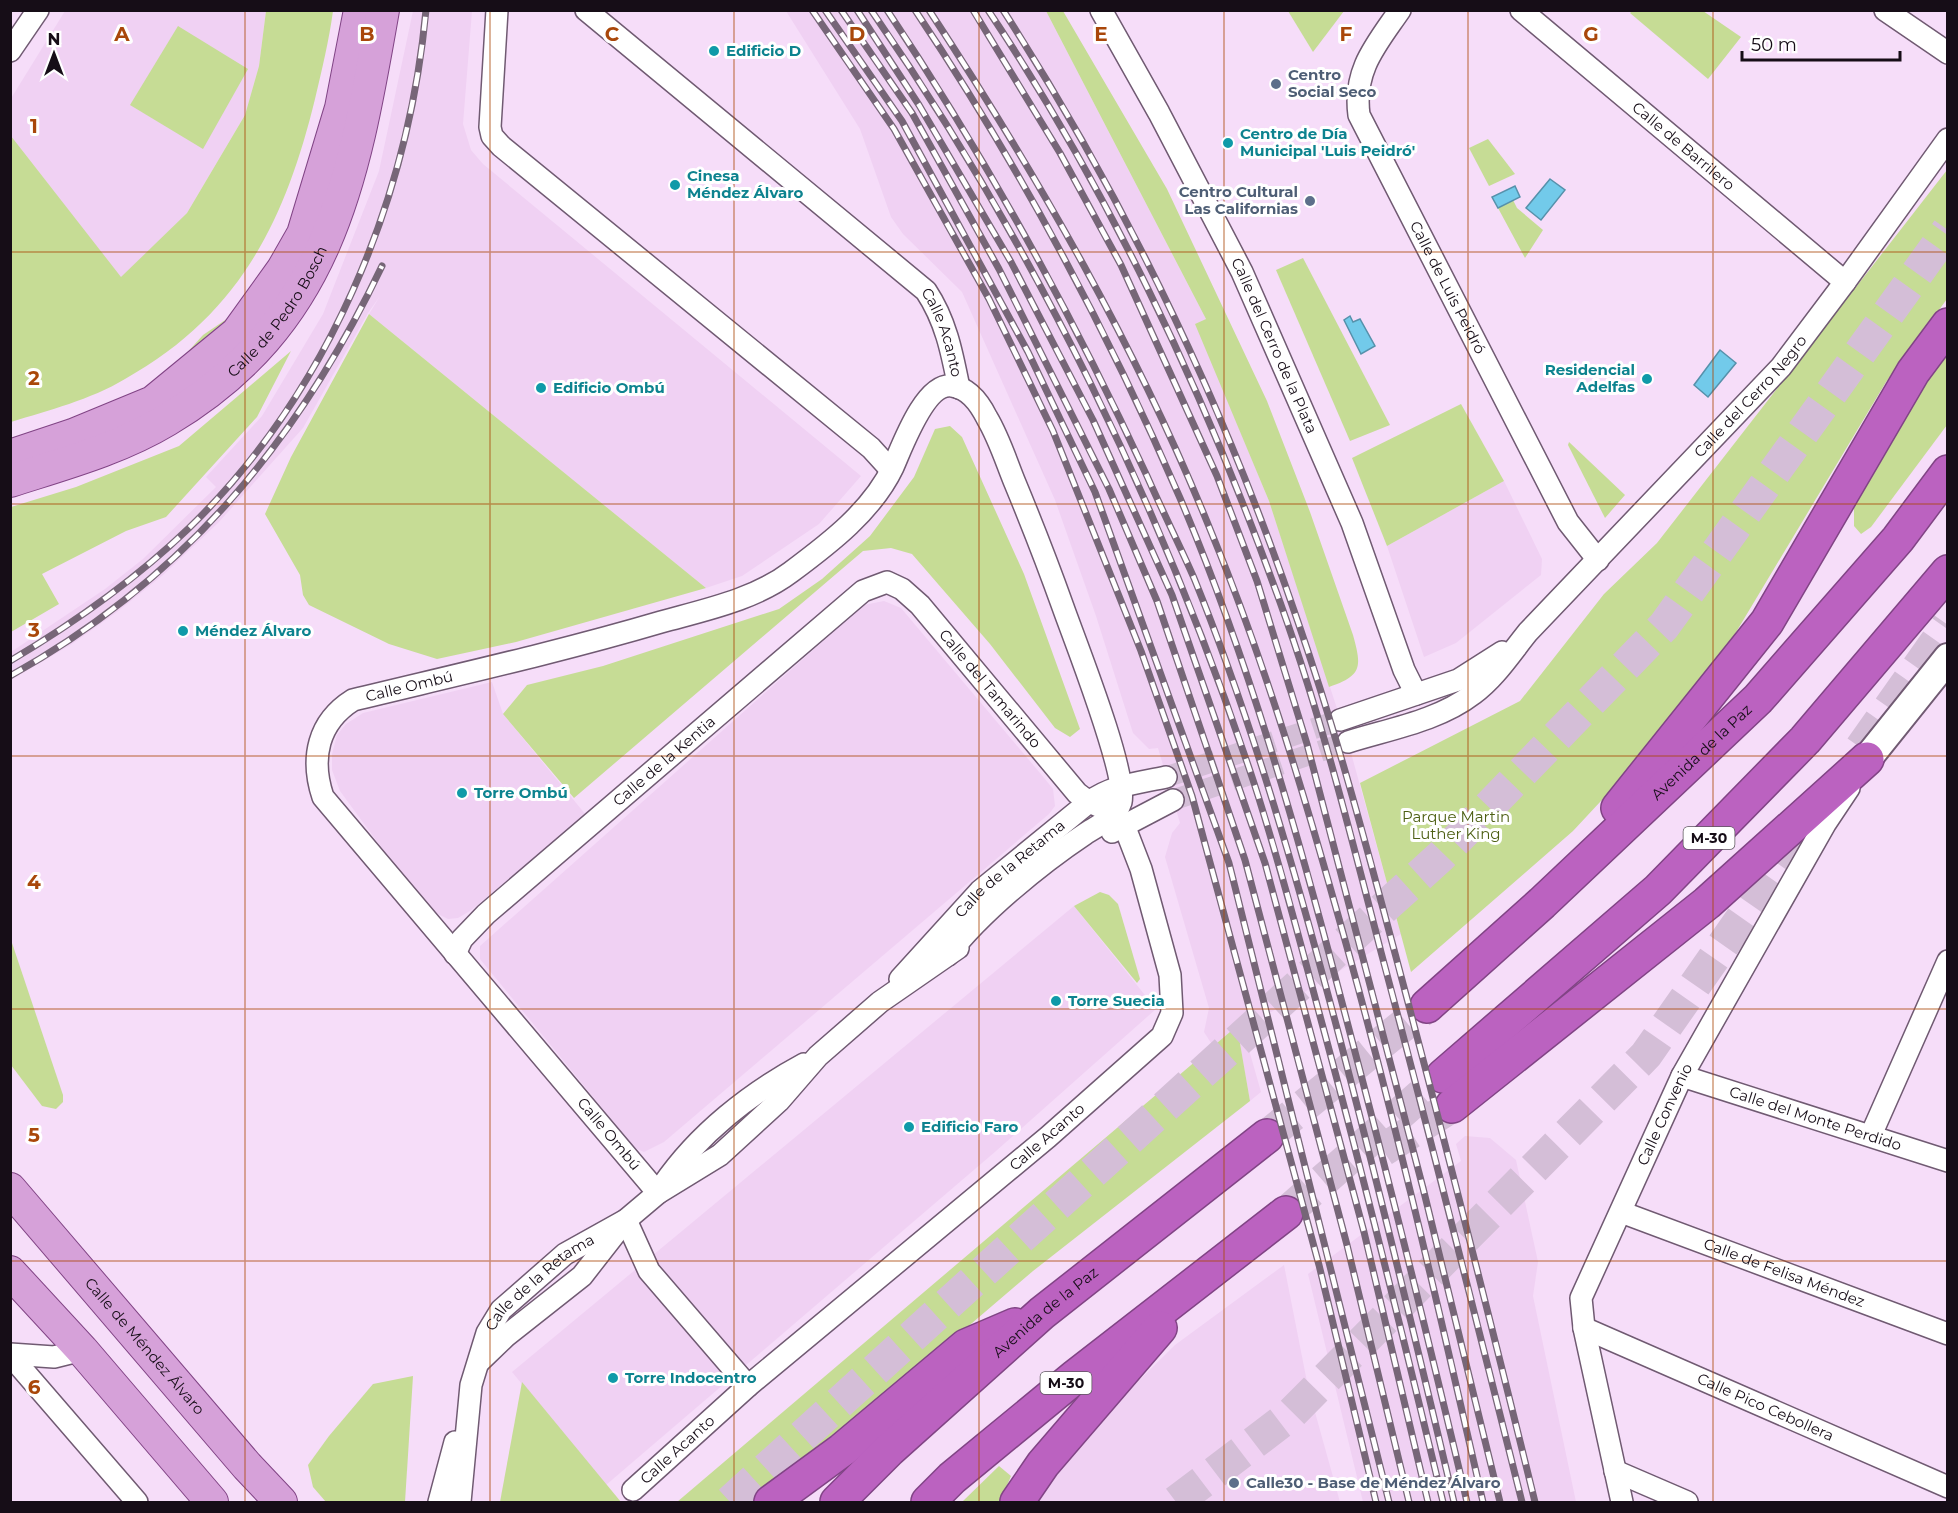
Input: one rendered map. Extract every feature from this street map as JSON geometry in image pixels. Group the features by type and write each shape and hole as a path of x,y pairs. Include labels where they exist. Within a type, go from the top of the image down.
{"highway":[{"path":"1542,903 1767,622 1913,372 1947,325"},
{"name":"Avenida de la Paz","path":"1427,1006 1542,903 1758,699 1898,539 1947,472"},
{"name":"M-30","path":"1867,759 1707,903 1448,1091 1658,890 1805,740 1947,572"},
{"name":"Avenida de la Paz","path":"837,1503 888,1450 1042,1313 1267,1136"},
{"name":"M-30","path":"928,1503 952,1478 1058,1390 1286,1213"},
{"path":"1017,1503 1043,1464 1210,1270"},
{"path":"771,1503 842,1450 966,1346 1042,1313"}],"main road":[{"name":"Calle de Pedro Bosch","path":"10,456 73,435 153,402 237,333 283,269 303,234 341,108 360,10"},
{"name":"Calle de Pedro Bosch","path":"10,481 122,442 166,421 220,382 259,346 297,299 322,254 340,207 365,115 384,10"},
{"path":"1867,759 1947,658"},
{"name":"Calle de Méndez Álvaro","path":"10,1189 281,1503"},
{"path":"10,1272 82,1350 212,1503"}],"street":[{"path":"10,51 38,10"},
{"path":"497,10 489,117 492,136 501,146 871,448 891,470"},
{"name":"Calle Acanto","path":"586,10 926,291 939,311 946,329 959,388 975,400 993,428 1045,558 1100,709 1122,785"},
{"name":"Calle del Cerro de la Plata","path":"1101,10 1159,113 1242,272 1352,523 1404,670 1416,694"},
{"name":"Calle de Luis Peidró","path":"1400,10 1372,52 1360,75 1357,97 1359,115 1568,522 1598,560"},
{"name":"Calle de Barrilero","path":"1521,10 1845,282"},
{"path":"1885,10 1947,53"},
{"name":"Calle del Cerro Negro","path":"1348,742 1437,714 1457,705 1474,693 1496,672 1528,632 1781,367 1947,140"},
{"name":"Calle Ombú","path":"658,1193 323,797 316,768 317,752 323,731 338,710 353,700 584,645 752,594 788,575 843,531 872,501 933,391 945,386 959,388"},
{"name":"Calle de la Kentia","path":"455,954 462,939 486,914 862,591 887,582"},
{"name":"Calle del Tamarindo","path":"887,582 902,589 920,605 1060,774 1089,802"},
{"name":"Calle del Cerro Negro","path":"1340,720 1458,680 1528,632"},
{"name":"Calle Convenio","path":"1622,1503 1584,1328 1581,1298 1682,1077 1825,824 1867,759"},
{"name":"Calle de la Retama","path":"880,1002 980,891 1089,802 1103,792 1122,785 1167,777"},
{"path":"1119,819 1122,785"},
{"name":"Calle de la Retama","path":"439,1503 477,1364 506,1336 582,1276 626,1220 658,1193 677,1165 712,1129 766,1087 818,1056 880,1002 948,955 1119,819 1173,800"},
{"path":"1089,802 1119,819"},
{"path":"1088,832 1094,817 1089,802"},
{"path":"948,955 972,926 1056,854 1088,832 1119,819"},
{"name":"Calle Acanto","path":"633,1490 748,1386 1048,1137 1162,1036 1172,1013 1170,975 1141,869 1119,819"},
{"path":"1871,1135 1947,961"},
{"name":"Calle del Monte Perdido","path":"1682,1077 1871,1135 1947,1161"},
{"name":"Calle de Felisa Méndez","path":"1621,1212 1947,1334"},
{"path":"626,1220 649,1271 748,1386"},
{"name":"Calle Pico Cebollera","path":"1584,1328 1947,1487"},
{"path":"10,1354 54,1357 82,1350"},
{"path":"10,1354 137,1503"},
{"name":"Calle de la Retama","path":"460,1503 468,1398"},
{"path":"1615,1470 1687,1503"}],"shaded area":[{"path":"65,11 266,11 259,66 245,115 187,213 121,278 11,136 10,100"},
{"path":"413,11 472,11 463,124 471,150 483,164 861,476 819,524 742,576 706,588 369,314 380,296 368,313 303,428 219,522 163,575 117,612 72,644 11,680 11,652 105,589 143,559 216,487 206,477 262,416 323,314 379,171"},
{"path":"786,11 1046,11 1206,319 1196,324 1269,501 1348,742 1401,934 1243,1029 1261,1092 1250,1101 1237,1027 1213,1046 1204,1032 1209,1008 1165,857 1172,833 1180,823 1158,748 1149,749 1133,733 1096,616 1055,500 962,292 903,234 891,217 860,129"},
{"path":"1504,481 1542,559 1541,575 1456,643 1424,657 1387,546"},
{"path":"884,601 901,608 1045,779 1053,789 1055,806 1049,814 664,1142 644,1152 635,1148 480,959 480,946 864,605"},
{"path":"492,682 503,714 586,815 470,911 458,918 448,919 436,913 392,862 340,791 332,770 332,754 337,735 346,724 363,713"},
{"path":"1074,906 1156,1009 996,1151 606,1485 512,1372"},
{"path":"1465,1136 1490,1138 1516,1160 1538,1262 1533,1296 1576,1502 1363,1502 1308,1274 1461,1161 1456,1144"},
{"path":"1284,1265 1308,1387 1340,1502 1039,1502 1044,1490 1102,1417 1175,1345"}],"green space":[{"path":"266,11 333,11 323,66 303,144 289,186 272,225 252,261 227,295 199,326 165,354 98,393 11,422 11,136 121,277 187,213 245,115 259,66"},
{"path":"1046,11 1063,11 1167,189 1267,401 1310,512 1356,646 1357,669 1348,679 1340,683 1329,687 1269,501 1195,324 1206,319"},
{"path":"1288,11 1344,11 1313,52"},
{"path":"1632,11 1703,11 1741,37 1708,79 1630,13"},
{"path":"178,26 248,69 203,149 130,105"},
{"path":"1488,139 1515,174 1489,186 1469,148"},
{"name":"Parque Martin Luther King","path":"1947,170 1947,299 1886,382 1696,699 1573,831 1411,972 1360,783 1520,701 1604,594 1657,543"},
{"path":"1513,200 1517,208 1543,230 1525,258 1498,208"},
{"path":"1303,258 1390,425 1350,441 1276,270"},
{"path":"246,306 176,365 203,335"},
{"path":"369,314 706,588 516,642 437,659 389,644 309,605 303,595 300,575 265,514 291,457"},
{"path":"1947,349 1947,425 1871,527 1861,534 1854,526 1854,508 1864,478"},
{"path":"291,351 257,417 166,517 126,531 42,574 59,604 11,632 11,507 76,487 179,446"},
{"path":"1461,404 1504,481 1387,546 1352,458"},
{"path":"950,426 962,437 1024,574 1080,729 1070,737 1055,728 990,644 912,554 891,548 863,551 574,798 503,714 527,685 603,666 779,609 822,579 870,536 914,477 935,429"},
{"path":"1569,442 1625,495 1605,518 1568,445"},
{"path":"1100,892 1109,895 1118,904 1140,979 1137,983 1074,906"},
{"path":"11,940 63,1095 63,1102 56,1109 42,1106 11,1065"},
{"path":"1237,1026 1250,1101 1033,1271 806,1465 733,1502 677,1502"},
{"path":"413,1376 405,1502 326,1502 313,1487 308,1465 373,1384"},
{"path":"522,1382 621,1502 500,1502"},
{"path":"999,1466 1011,1476 1000,1502 962,1502"}],"water":[{"path":"1550,179 1565,190 1541,220 1526,208"},
{"path":"1515,186 1520,197 1498,208 1492,197"},
{"path":"1350,316 1353,322 1360,319 1375,346 1361,354 1344,320"},
{"path":"1720,350 1736,363 1708,397 1694,385"}],"tunnel":[{"path":"730,1502 1441,856 1664,626 1948,230"},
{"path":"1861,748 1948,625"},
{"path":"1166,777 1340,720"},
{"path":"1173,800 1348,742"},
{"path":"1176,1502 1289,1416 1646,1055 1814,815"},
{"path":"1267,1136 1427,1006"},
{"path":"1286,1213 1443,1076"},
{"path":"1383,1150 1452,1106"}],"railway":[{"path":"10,661 103,600 168,547 189,528 238,475 282,417 320,355 353,290 380,223 401,153 416,82 426,10"},
{"path":"812,10 894,129 989,299 1053,431 1141,651 1192,796 1319,1265 1376,1502"},
{"path":"825,10 902,121 1028,352 1095,492 1229,863 1389,1502"},
{"path":"841,10 912,113 999,269 1109,489 1157,601 1245,860 1347,1245 1409,1502"},
{"path":"857,10 919,105 1011,262 1093,420 1172,595 1265,863 1364,1232 1428,1502"},
{"path":"871,10 931,100 1041,287 1137,481 1218,681 1254,783 1288,899 1368,1198 1443,1502"},
{"path":"887,10 959,122 1058,296 1147,476 1194,578 1216,634 1273,803 1323,974 1383,1208 1454,1502"},
{"path":"915,10 1025,187 1091,309 1152,434 1205,558 1228,620 1288,806 1323,932 1389,1185 1467,1502"},
{"path":"929,10 1047,200 1119,331 1183,465 1247,624 1293,762 1355,976 1413,1201 1483,1502"},
{"path":"973,10 1060,153 1121,265 1217,476 1257,581 1307,744 1423,1188 1500,1502"},
{"path":"988,10 1072,146 1147,288 1215,435 1273,583 1319,720 1345,812 1522,1502"},
{"path":"1003,10 1091,156 1169,307 1238,463 1298,622 1342,759 1368,852 1455,1182 1535,1502"},
{"path":"10,676 72,638 129,596 182,550 229,501 273,448 313,391 349,330 382,266"}],"place":[{"name":"Edificio D","path":"714,51"},
{"name":"Centro Social Seco","path":"1276,84"},
{"name":"Centro de Día Municipal 'Luis Peidró'","path":"1228,143"},
{"name":"Cinesa Méndez Álvaro","path":"675,185"},
{"name":"Centro Cultural Las Californias","path":"1310,201"},
{"name":"Residencial Adelfas","path":"1647,379"},
{"name":"Edificio Ombú","path":"541,388"},
{"name":"Méndez Álvaro","path":"183,631"},
{"name":"Torre Ombú","path":"462,793"},
{"name":"Torre Suecia","path":"1056,1001"},
{"name":"Edificio Faro","path":"909,1127"},
{"name":"Torre Indocentro","path":"613,1378"},
{"name":"Calle30 - Base de Méndez Álvaro","path":"1234,1483"}]}
